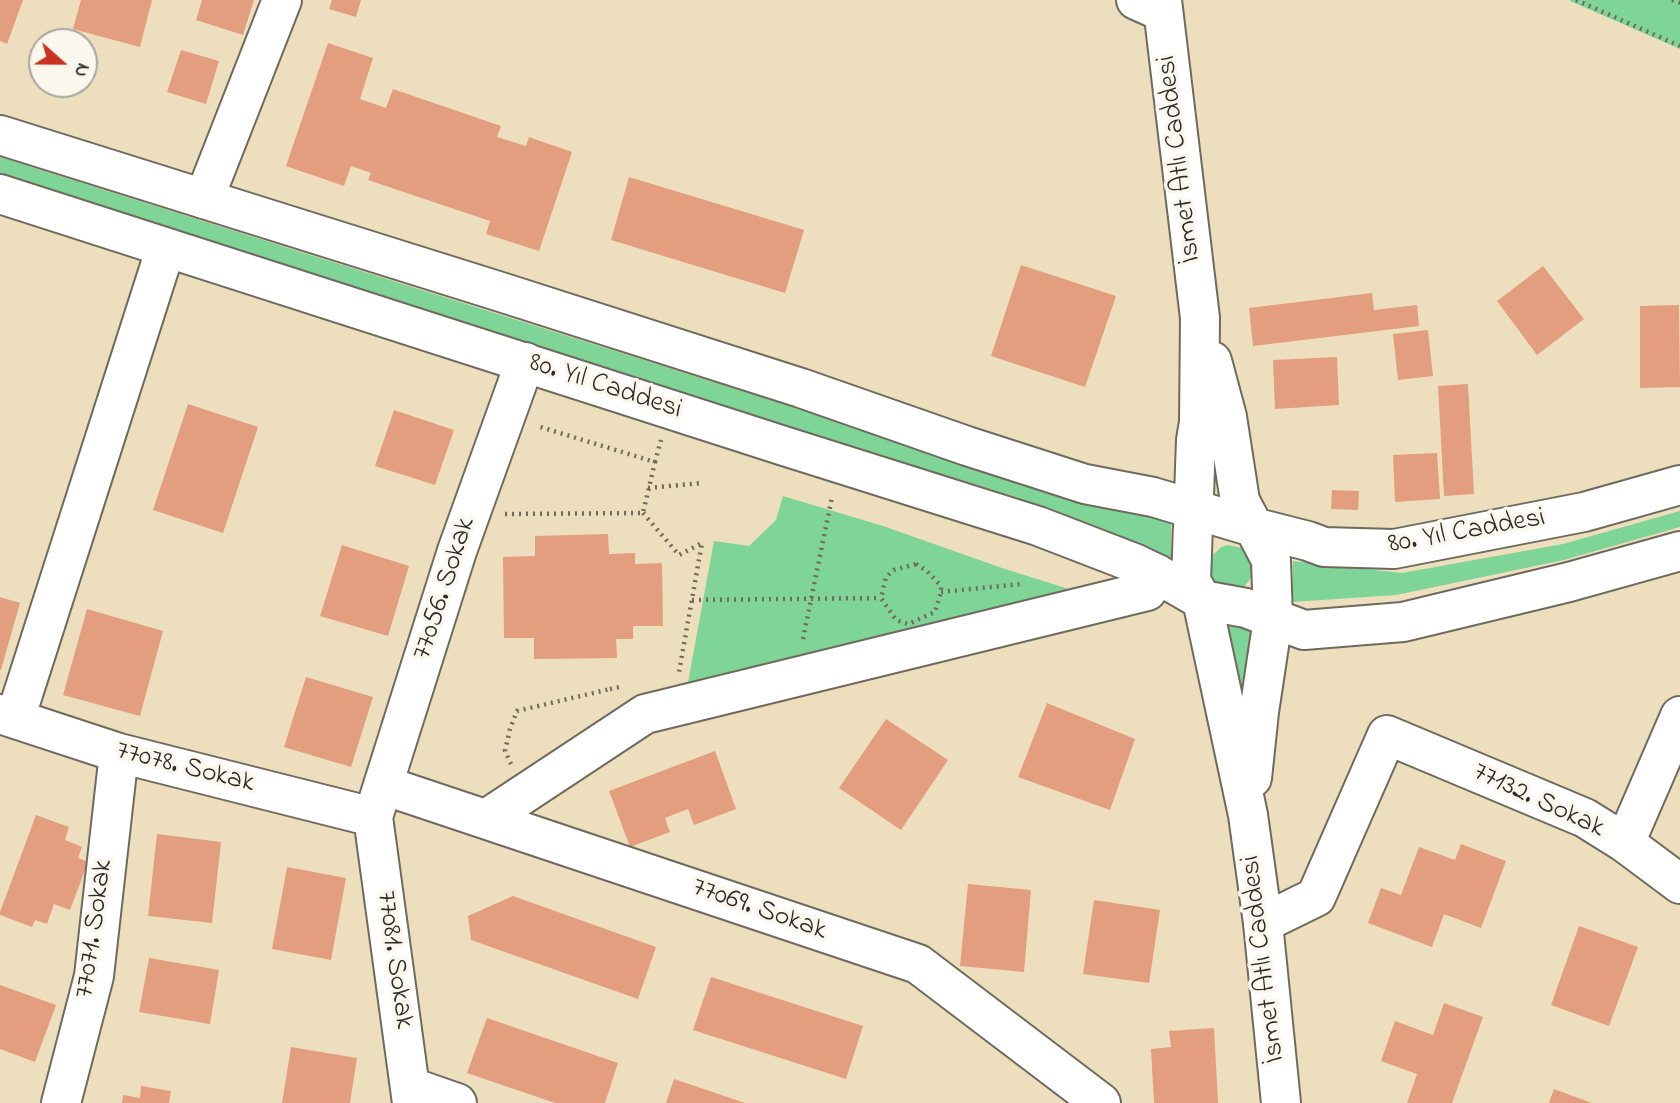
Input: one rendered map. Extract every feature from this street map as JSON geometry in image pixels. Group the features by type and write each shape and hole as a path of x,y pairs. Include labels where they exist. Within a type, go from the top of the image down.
{"main road":[{"path":"204,199 282,0"},
{"name":"İsmet Atlı Caddesi","path":"1154,4 1200,318 1227,417 1240,501 1271,560 1273,620 1259,712 1248,815"},
{"path":"0,135 801,388 1085,484 1153,497 1195,510"},
{"name":"80. Yıl Caddesi","path":"0,194 1038,526 1126,560 1202,600 1246,608 1273,620"},
{"path":"7,716 160,266 164,247"},
{"name":"İsmet Atlı Caddesi","path":"1200,318 1199,422 1191,582 1202,600 1248,815 1263,923 1281,1103"},
{"name":"77056. Sokak","path":"378,801 457,551 526,362"},
{"name":"80. Yıl Caddesi","path":"1195,510 1324,547 1394,549 1584,512 1680,485"},
{"path":"1273,620 1304,630 1404,622 1569,582 1680,551"},
{"path":"486,819 645,714 1147,591 1157,574"},
{"name":"77078. Sokak","path":"7,716 119,753 378,801"},
{"path":"1625,843 1680,716"},
{"name":"77132. Sokak","path":"1263,923 1316,897 1387,735 1585,818 1625,843 1680,884"},
{"name":"77071. Sokak","path":"61,1103 94,976 119,753"},
{"name":"77069. Sokak","path":"378,801 486,819 918,964 1101,1103"},
{"name":"77081. Sokak","path":"378,801 412,1095"},
{"path":"412,1095 457,1103"}],"path":[{"path":"1576,0 1680,46"},
{"path":"528,424 654,462"},
{"path":"643,513 659,447"},
{"path":"649,488 702,483"},
{"path":"793,677 809,615 833,494"},
{"path":"501,514 643,513 679,555 702,543 678,673"},
{"path":"916,564 941,586 942,592 935,612 908,624 896,620 881,598 886,577 894,570 916,564"},
{"path":"692,600 881,598"},
{"path":"514,772 505,751 517,711 621,687"},
{"path":"610,689 612,700"}],"green space":[{"path":"1680,0 1680,49 1570,1"},
{"path":"0,157 1021,479 1171,516 1171,561 1016,497 682,394 0,174"},
{"path":"783,496 883,526 1088,595 686,693 714,541 749,546 776,520"},
{"path":"1680,511 1680,527 1564,560 1396,595 1292,602 1293,561 1402,573 1563,544"},
{"path":"1228,545 1242,548 1252,559 1254,573 1239,590 1216,585 1209,572 1211,557 1221,547"},
{"path":"1220,622 1253,623 1247,740"}],"building":[{"path":"0,0 23,0 7,44 0,41"},
{"path":"81,0 152,0 140,47 98,36 98,28 73,28"},
{"path":"202,0 254,0 243,35 196,20"},
{"path":"332,0 361,0 356,17 329,9"},
{"path":"328,43 373,58 360,99 386,108 393,89 501,126 497,137 526,146 529,137 572,152 539,251 486,234 490,221 368,180 371,173 351,166 344,186 286,166"},
{"path":"181,50 219,61 206,104 167,92"},
{"path":"629,177 804,230 785,293 611,240"},
{"path":"1021,265 1116,296 1085,387 991,356"},
{"path":"1543,266 1584,319 1537,355 1497,301"},
{"path":"1372,293 1374,310 1417,305 1419,326 1253,346 1249,308"},
{"path":"1679,305 1680,387 1640,388 1640,306"},
{"path":"1428,330 1433,376 1398,380 1393,334"},
{"path":"1337,357 1339,405 1275,409 1273,360"},
{"path":"1468,384 1474,494 1444,496 1438,386"},
{"path":"188,404 258,427 223,533 153,510"},
{"path":"394,410 454,430 435,485 375,466"},
{"path":"1437,453 1440,499 1395,502 1393,455"},
{"path":"1332,490 1359,491 1358,510 1331,509"},
{"path":"608,534 609,554 635,553 635,564 662,563 663,626 633,626 633,639 616,639 617,658 534,659 534,638 504,638 503,557 535,556 535,536"},
{"path":"342,545 409,566 388,636 320,616"},
{"path":"0,597 20,603 1,670 0,670"},
{"path":"87,609 163,631 140,716 63,695"},
{"path":"306,677 373,697 351,767 284,747"},
{"path":"1047,703 1135,739 1110,810 1018,777"},
{"path":"886,719 948,760 901,830 839,788"},
{"path":"715,751 736,809 694,825 688,809 665,818 670,832 630,847 609,791"},
{"path":"36,815 69,827 65,840 82,847 78,858 88,862 70,910 54,904 47,924 35,920 32,927 0,915 0,912"},
{"path":"157,834 221,842 212,923 148,916"},
{"path":"1461,844 1506,861 1481,928 1444,914 1432,947 1368,923 1381,888 1401,895 1419,847 1455,860"},
{"path":"287,867 346,878 331,960 272,949"},
{"path":"968,884 1031,890 1024,972 960,966"},
{"path":"513,896 656,947 638,999 471,940 468,916"},
{"path":"1094,900 1160,910 1149,983 1083,974"},
{"path":"1579,926 1638,947 1609,1026 1551,1005"},
{"path":"149,958 219,970 210,1024 139,1012"},
{"path":"711,977 863,1026 846,1079 693,1030"},
{"path":"0,985 56,1005 35,1062 0,1049"},
{"path":"1444,1003 1483,1017 1452,1103 1407,1103 1417,1074 1381,1061 1395,1021 1433,1035"},
{"path":"487,1018 618,1063 605,1103 555,1103 467,1073"},
{"path":"1214,1028 1218,1103 1154,1103 1151,1049 1171,1047 1169,1031"},
{"path":"291,1047 357,1058 350,1103 282,1103"},
{"path":"674,1079 745,1103 666,1103"},
{"path":"141,1086 171,1091 169,1103 122,1103 123,1095 140,1098"},
{"path":"1554,1089 1592,1103 1549,1103"}]}
